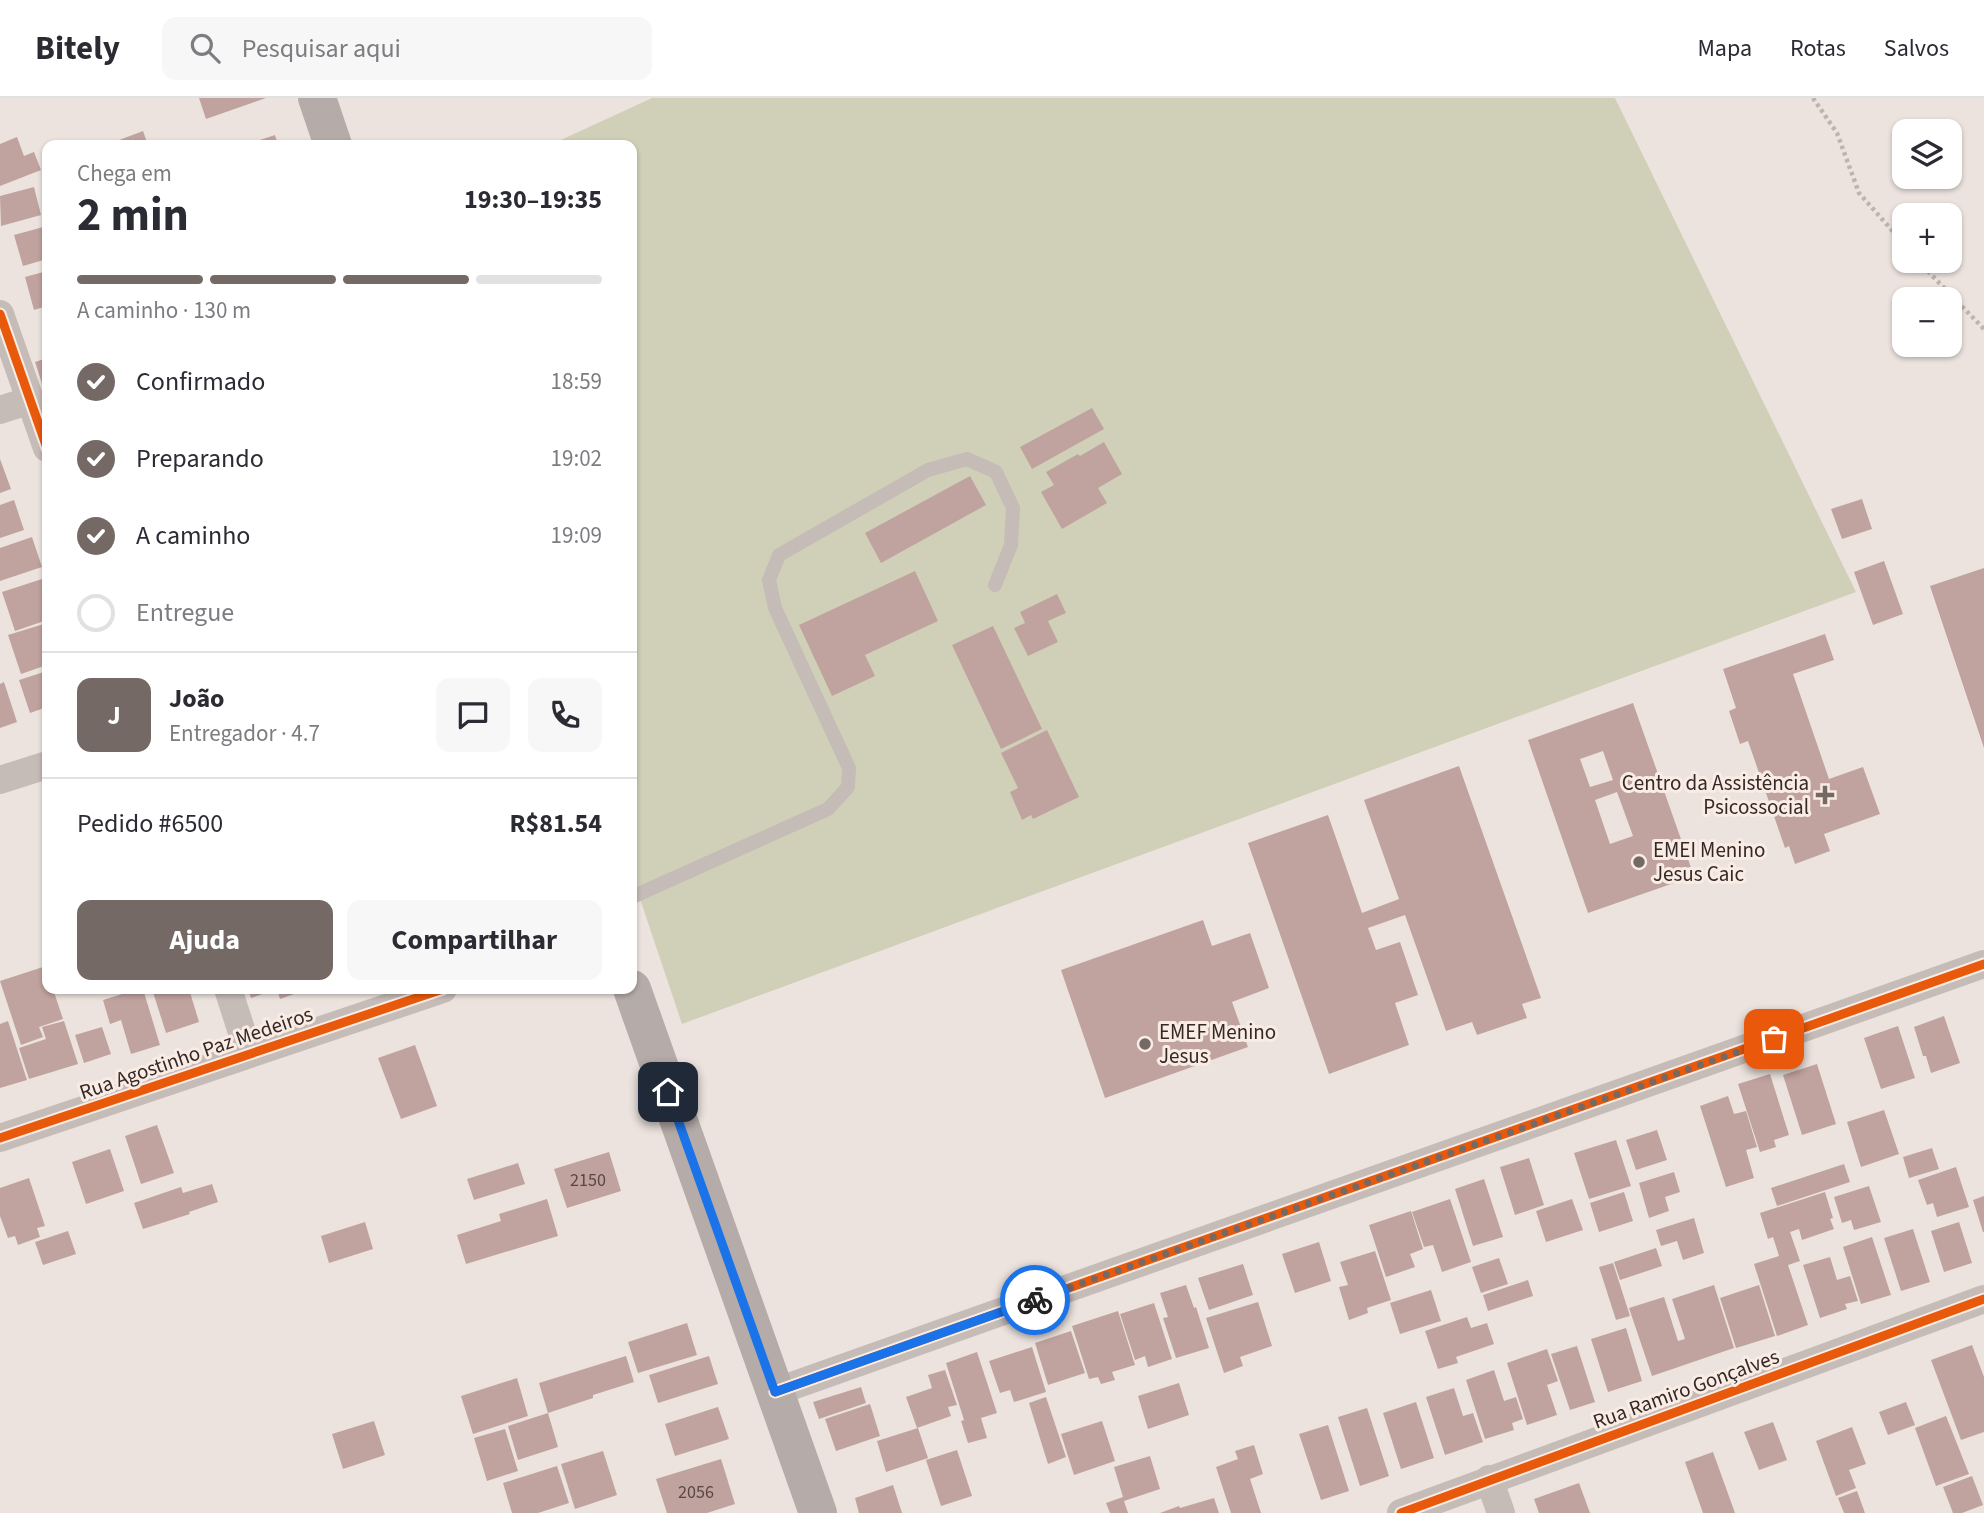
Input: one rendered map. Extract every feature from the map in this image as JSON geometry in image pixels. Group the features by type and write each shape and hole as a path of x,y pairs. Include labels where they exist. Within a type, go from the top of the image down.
{"street":[{"path":"317,98 331,140"},
{"path":"0,314 42,433"},
{"path":"0,410 31,400"},
{"path":"0,779 42,766"},
{"path":"775,1392 1984,964"},
{"path":"230,994 249,1054"},
{"name":"Rua Agostinho Paz Medeiros","path":"0,1138 428,994"},
{"path":"634,994 818,1513"},
{"name":"Rua Ramiro Gonçalves","path":"1401,1513 1984,1299"},
{"path":"1489,1479 1501,1513"}],"lane":[{"path":"637,895 828,809 848,788 849,768 775,608 769,580 779,555 928,470 967,459 996,472 1013,508 1011,545 995,585"}],"path":[{"path":"1813,98 1837,133 1859,193 1892,230"},
{"path":"1930,273 1984,329"}],"green space":[{"path":"652,98 1615,98 1856,592 682,1024 637,890 637,140 561,140"}],"building":[{"path":"199,98 266,98 206,119"},
{"path":"143,131 146,140 119,140"},
{"path":"275,135 276,140 260,140"},
{"path":"17,137 24,156 34,152 41,170 0,186 0,144"},
{"path":"34,187 41,215 1,226 0,196"},
{"path":"42,227 42,260 23,266 14,235"},
{"path":"42,272 42,308 34,310 25,277"},
{"path":"42,360 42,384 35,362"},
{"path":"1092,408 1104,429 1032,469 1020,447"},
{"path":"1104,442 1122,474 1098,488 1107,503 1062,529 1041,492 1054,485 1046,472"},
{"path":"0,459 11,489 0,493"},
{"path":"970,476 986,505 881,563 865,533"},
{"path":"1862,499 1872,529 1842,539 1831,509"},
{"path":"14,500 24,530 0,538 0,505"},
{"path":"32,537 42,567 0,581 0,548"},
{"path":"1884,561 1903,614 1873,625 1854,572"},
{"path":"1984,568 1984,748 1930,586"},
{"path":"915,571 938,621 865,655 875,676 832,696 799,625"},
{"path":"42,579 42,622 15,631 2,592"},
{"path":"1057,594 1066,613 1048,621 1058,642 1028,656 1014,628 1025,623 1020,612"},
{"path":"42,625 42,667 21,674 8,635"},
{"path":"993,626 1042,729 1001,749 952,645"},
{"path":"1825,634 1834,660 1793,674 1829,779 1863,767 1880,814 1824,834 1830,851 1795,864 1789,846 1785,848 1748,741 1740,744 1729,711 1736,708 1723,669"},
{"path":"42,673 42,709 30,713 19,680"},
{"path":"4,682 17,722 0,728 0,684"},
{"path":"1633,703 1694,876 1588,913 1528,740","holes":["1603,751 1613,780 1590,787 1580,759","1617,792 1633,836 1610,844 1595,800"]},
{"path":"1047,730 1079,797 1033,819 1031,815 1022,820 1010,792 1018,788 1001,753"},
{"path":"1459,766 1541,998 1522,1004 1527,1018 1477,1035 1472,1022 1446,1031 1405,915 1368,928 1376,950 1400,942 1418,995 1395,1003 1409,1045 1329,1074 1248,843 1328,815 1362,913 1399,899 1364,800"},
{"path":"1203,920 1212,946 1250,933 1269,988 1232,1002 1248,1047 1105,1098 1061,970"},
{"path":"42,967 42,994 55,994 63,1019 39,1027 43,1037 21,1045 0,981"},
{"path":"122,994 145,994 160,1045 131,1054 121,1020 110,1024 103,1000"},
{"path":"154,994 191,994 199,1022 166,1033"},
{"path":"278,994 294,994 280,999"},
{"path":"1944,1016 1960,1063 1931,1073 1914,1027"},
{"path":"8,1021 27,1080 0,1088 0,1024"},
{"path":"64,1021 78,1064 29,1079 19,1048 46,1039 42,1027"},
{"path":"1898,1026 1915,1078 1881,1089 1864,1038"},
{"path":"102,1027 111,1054 84,1063 75,1035"},
{"path":"415,1045 437,1106 401,1119 378,1058"},
{"path":"1817,1064 1836,1124 1802,1135 1783,1075"},
{"path":"1770,1074 1789,1135 1774,1140 1776,1147 1760,1152 1738,1084"},
{"path":"1728,1096 1734,1114 1746,1111 1757,1147 1746,1150 1754,1178 1726,1187 1700,1106"},
{"path":"1884,1110 1899,1154 1861,1167 1847,1122"},
{"path":"157,1125 174,1173 141,1184 125,1136"},
{"path":"1657,1130 1667,1160 1636,1170 1626,1140"},
{"path":"1616,1140 1631,1186 1589,1199 1574,1153"},
{"path":"1932,1148 1939,1169 1909,1178 1903,1157"},
{"path":"110,1149 124,1191 86,1204 72,1162"},
{"path":"609,1152 621,1191 567,1208 554,1169"},
{"path":"1529,1158 1544,1205 1515,1215 1500,1167"},
{"path":"518,1163 525,1184 474,1200 467,1179"},
{"path":"1844,1164 1850,1182 1777,1206 1771,1188"},
{"path":"1956,1167 1969,1207 1937,1217 1933,1203 1927,1205 1918,1180"},
{"path":"1674,1172 1680,1192 1665,1197 1669,1211 1649,1218 1639,1183"},
{"path":"29,1178 45,1226 37,1228 40,1237 18,1245 15,1236 8,1238 0,1216 0,1188"},
{"path":"1484,1179 1503,1237 1473,1246 1455,1189"},
{"path":"212,1184 218,1202 143,1229 134,1203 181,1187 183,1193"},
{"path":"1869,1186 1881,1222 1854,1230 1851,1220 1842,1223 1834,1197"},
{"path":"1624,1192 1633,1221 1599,1232 1590,1203"},
{"path":"1825,1192 1834,1229 1802,1240 1799,1229 1790,1232 1800,1261 1788,1265 1808,1325 1777,1336 1754,1264 1779,1256 1773,1237 1768,1239 1760,1213"},
{"path":"1984,1196 1984,1232 1983,1232 1973,1200"},
{"path":"547,1199 558,1236 466,1264 457,1235 501,1221 499,1214"},
{"path":"1450,1199 1471,1262 1442,1272 1433,1245 1424,1247 1412,1212"},
{"path":"1572,1199 1583,1230 1546,1242 1536,1211"},
{"path":"1411,1211 1423,1249 1410,1254 1415,1267 1386,1277 1369,1225"},
{"path":"1694,1218 1704,1253 1683,1260 1677,1241 1661,1246 1656,1230"},
{"path":"365,1222 373,1249 329,1263 321,1236"},
{"path":"1959,1222 1972,1263 1944,1272 1931,1231"},
{"path":"1913,1229 1930,1282 1901,1291 1884,1238"},
{"path":"68,1231 76,1254 43,1265 35,1242"},
{"path":"1872,1237 1891,1295 1861,1304 1843,1247"},
{"path":"1319,1242 1331,1281 1295,1293 1282,1254"},
{"path":"1656,1248 1662,1266 1620,1280 1614,1262"},
{"path":"1375,1251 1391,1300 1367,1308 1368,1313 1349,1320 1339,1287 1348,1285 1340,1262"},
{"path":"1830,1257 1837,1280 1850,1276 1858,1301 1845,1304 1847,1309 1820,1318 1803,1265"},
{"path":"1499,1258 1508,1284 1481,1293 1472,1267"},
{"path":"1613,1263 1630,1316 1616,1320 1599,1267"},
{"path":"1243,1264 1253,1295 1209,1310 1198,1278"},
{"path":"1528,1280 1533,1296 1488,1311 1483,1295"},
{"path":"1186,1285 1209,1348 1176,1358 1163,1318 1168,1317 1160,1293"},
{"path":"1714,1285 1734,1348 1652,1376 1629,1308 1664,1297 1678,1341 1685,1339 1672,1299"},
{"path":"1759,1285 1775,1336 1736,1348 1720,1298"},
{"path":"1431,1290 1441,1321 1400,1334 1390,1303"},
{"path":"1258,1302 1272,1346 1240,1357 1243,1366 1224,1373 1206,1318"},
{"path":"1154,1303 1172,1359 1148,1367 1145,1356 1135,1360 1120,1314"},
{"path":"1118,1311 1135,1365 1112,1372 1115,1380 1101,1384 1098,1377 1089,1379 1072,1326"},
{"path":"1467,1317 1471,1328 1487,1323 1494,1344 1456,1357 1458,1363 1438,1369 1425,1331"},
{"path":"687,1323 697,1355 638,1373 628,1342"},
{"path":"1626,1328 1642,1381 1608,1392 1591,1339"},
{"path":"1071,1331 1085,1373 1048,1385 1035,1343"},
{"path":"1972,1345 1984,1377 1984,1432 1961,1440 1931,1360"},
{"path":"1577,1346 1595,1402 1570,1410 1551,1354"},
{"path":"1032,1347 1046,1392 1014,1402 1010,1390 1000,1393 989,1361"},
{"path":"1547,1349 1558,1381 1547,1385 1557,1415 1527,1425 1507,1363"},
{"path":"977,1352 997,1413 981,1418 987,1438 968,1443 961,1421 964,1420 946,1363"},
{"path":"626,1356 634,1382 548,1413 539,1383"},
{"path":"709,1356 718,1384 658,1403 649,1375"},
{"path":"945,1370 957,1405 948,1407 951,1416 917,1428 906,1397 932,1388 928,1375"},
{"path":"1494,1370 1504,1401 1516,1397 1523,1419 1512,1423 1514,1430 1485,1439 1466,1380"},
{"path":"517,1378 528,1416 473,1434 461,1396"},
{"path":"1179,1383 1189,1415 1148,1429 1138,1396"},
{"path":"861,1387 866,1403 819,1419 813,1402"},
{"path":"1454,1388 1463,1416 1473,1413 1483,1442 1445,1455 1426,1397"},
{"path":"1046,1397 1066,1457 1048,1464 1029,1403"},
{"path":"1416,1402 1434,1458 1401,1469 1383,1413"},
{"path":"1906,1402 1915,1425 1888,1435 1879,1412"},
{"path":"870,1404 880,1436 836,1451 825,1419"},
{"path":"718,1407 729,1439 675,1456 665,1424"},
{"path":"1367,1408 1389,1476 1360,1486 1338,1417"},
{"path":"548,1413 558,1447 518,1460 508,1426"},
{"path":"1946,1416 1969,1474 1936,1486 1915,1428"},
{"path":"374,1421 385,1455 343,1469 332,1434"},
{"path":"1102,1421 1115,1461 1074,1475 1061,1434"},
{"path":"1773,1422 1787,1460 1759,1470 1744,1432"},
{"path":"1328,1425 1349,1491 1321,1500 1299,1434"},
{"path":"1852,1427 1866,1464 1849,1470 1856,1488 1836,1496 1816,1441"},
{"path":"918,1428 928,1458 886,1472 877,1441"},
{"path":"505,1429 518,1471 487,1481 474,1438"},
{"path":"1254,1445 1263,1474 1250,1479 1261,1513 1231,1513 1216,1467 1238,1459 1235,1451"},
{"path":"957,1450 972,1496 941,1506 926,1460"},
{"path":"603,1451 617,1495 575,1509 561,1464"},
{"path":"1713,1452 1735,1513 1703,1513 1685,1462"},
{"path":"1150,1456 1160,1489 1124,1501 1128,1513 1110,1513 1106,1503 1123,1497 1114,1467"},
{"path":"721,1459 735,1504 707,1513 667,1513 656,1479"},
{"path":"557,1466 569,1503 538,1513 512,1513 503,1483"},
{"path":"1972,1476 1983,1505 1962,1513 1953,1513 1943,1487"},
{"path":"1579,1483 1590,1513 1539,1513 1534,1499"},
{"path":"893,1485 902,1513 859,1513 855,1498"},
{"path":"1857,1491 1865,1513 1844,1513 1838,1498"},
{"path":"1214,1498 1219,1513 1160,1513 1179,1506 1180,1508"}],"cycle path":[{"path":"0,314 42,434"},
{"path":"775,1392 1984,964"},
{"path":"0,1138 428,994"},
{"path":"1401,1513 1984,1299"}],"way so far":[{"path":"1035,1300 1774,1039"}],"place":[{"name":"Centro da Assistência Psicossocial","path":"1825,795"},
{"name":"EMEI Menino Jesus Caic","path":"1639,862"},
{"name":"EMEF Menino Jesus","path":"1145,1044"}],"route":[{"path":"668,1092 775,1392 1035,1300"}]}
